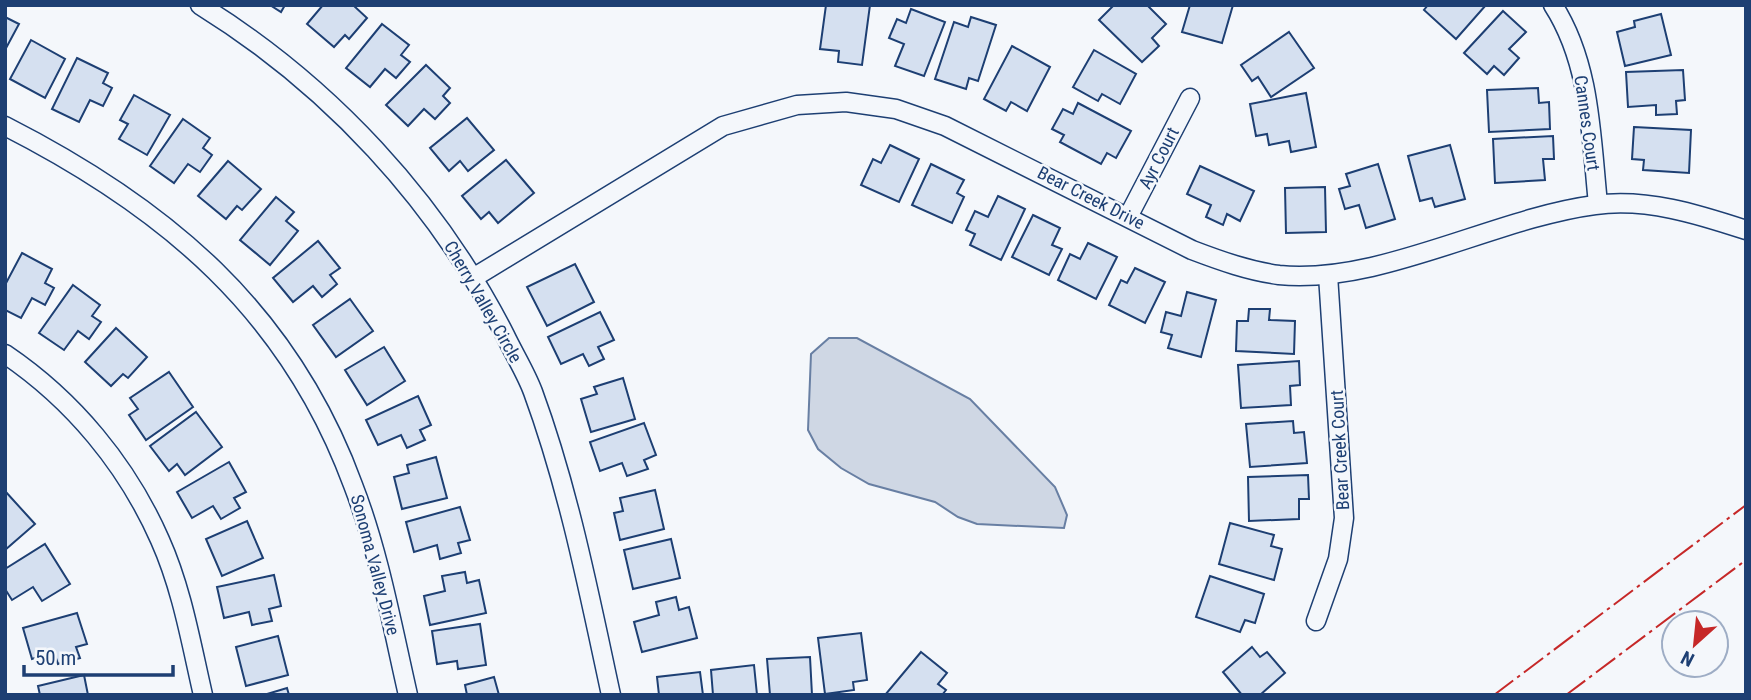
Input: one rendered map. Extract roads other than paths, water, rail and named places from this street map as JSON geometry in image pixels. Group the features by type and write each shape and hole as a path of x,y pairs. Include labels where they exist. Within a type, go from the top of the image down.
{"street":[{"name":"Cherry Valley Circle","path":"200,5 282,61 340,113 391,166 445,236 473,278 532,389 563,484 611,695"},
{"name":"Cannes Court","path":"1553,5 1565,24 1584,78 1598,205"},
{"name":"Ayr Court","path":"1128,217 1190,97"},
{"name":"Bear Creek Drive","path":"473,278 723,126 797,105 846,103 908,113 944,126 1192,250 1235,266 1280,275 1328,275 1371,266 1562,211 1598,205 1658,206 1746,230"},
{"name":"Sonoma Valley Drive","path":"5,126 71,159 141,205 197,251 240,296 283,350 327,425 353,485 373,548 408,695"},
{"name":"Bear Creek Court","path":"1316,621 1338,559 1344,518 1328,275"},
{"path":"5,354 51,389 94,433 131,481 161,542 181,603 203,695"}]}
